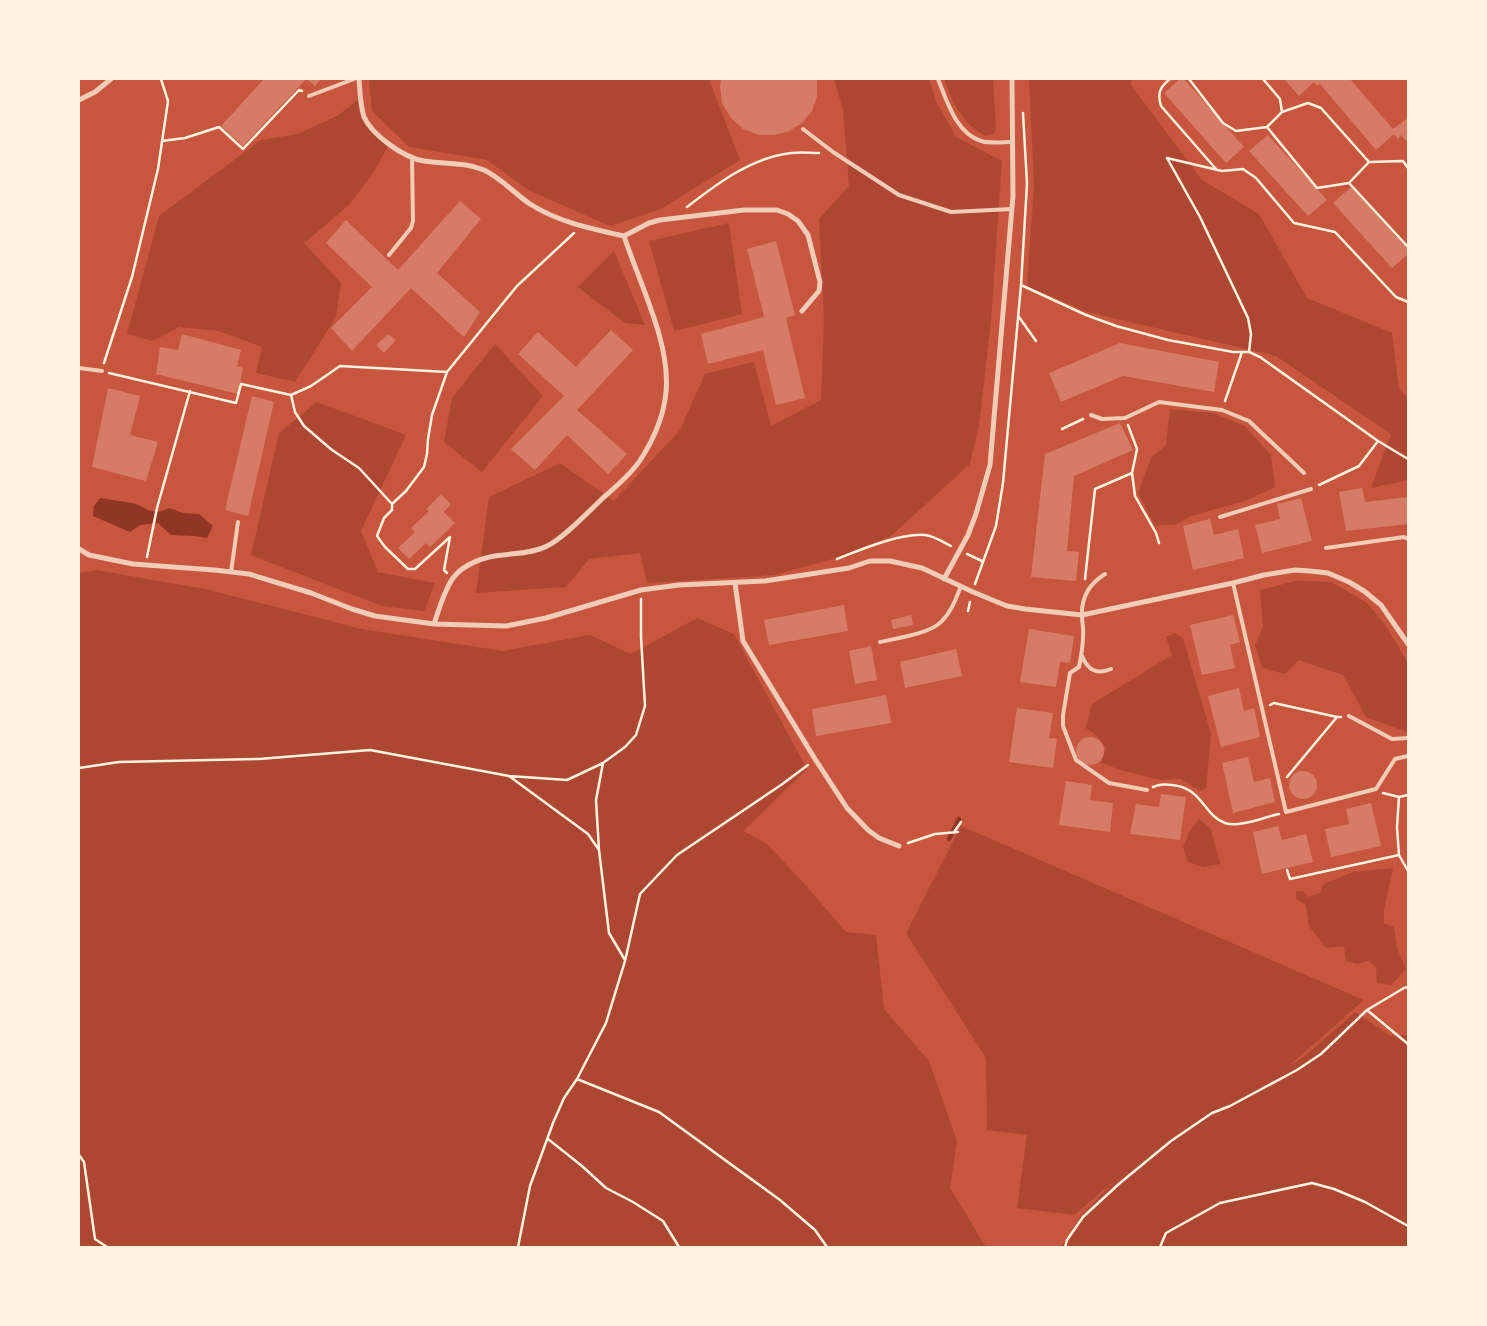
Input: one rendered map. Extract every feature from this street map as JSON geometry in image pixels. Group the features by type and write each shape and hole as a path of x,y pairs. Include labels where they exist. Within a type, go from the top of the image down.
{"street":[{"path":"79,100 95,92 111,79"},
{"path":"359,79 361,103 365,118 376,133 389,145 412,158 423,161 451,163 483,170 542,211 581,226 624,236 650,223 680,218 744,210 777,210 788,214 798,221 808,235 820,282 819,292 802,311"},
{"path":"944,579 976,514 990,465 1012,209 1012,79"},
{"path":"434,624 453,577 475,562 494,556 522,553 547,546 562,535 625,477 640,460 646,449 660,419 666,392 664,352 624,236"},
{"path":"79,549 89,554 133,564 232,572 268,579 375,616 434,624 506,626 546,618 641,590 679,585 764,581 849,568 870,562 890,561 922,568 1007,606 1082,615 1264,575 1296,570 1328,573 1364,591 1381,605 1408,644"},
{"path":"735,583 743,641 815,760 847,808 868,830 879,838 899,846"}],"lane":[{"path":"310,96 354,79"},
{"path":"938,79 949,106 964,130 981,141 1012,142"},
{"path":"803,129 833,152 899,196 951,212 1012,209"},
{"path":"389,255 411,228 413,221 412,158"},
{"path":"79,368 102,371"},
{"path":"1091,415 1102,419 1125,418 1159,402 1222,410 1249,421 1304,473"},
{"path":"1220,517 1311,489"},
{"path":"232,572 238,522"},
{"path":"1326,548 1404,537 1408,540"},
{"path":"1105,574 1089,587 1083,598 1084,634 1079,667 1070,673 1063,726 1076,760 1109,783 1148,790"},
{"path":"1233,583 1286,812 1376,788 1395,759 1408,756"},
{"path":"880,642 922,632 941,622 953,606 961,586"},
{"path":"1081,654 1089,669 1096,672 1104,672 1110,669"},
{"path":"1350,716 1392,739 1408,738"}],"path":[{"path":"161,79 168,100 158,169 132,277 102,371 236,403 242,384 291,395 311,386 340,366 447,372"},
{"path":"1170,79 1160,89 1158,97 1160,106 1217,170"},
{"path":"1189,79 1224,123 1236,131 1267,127 1282,112 1308,103 1320,108 1369,162"},
{"path":"1263,79 1280,100 1282,112"},
{"path":"162,141 185,138 219,127 243,149 299,90"},
{"path":"978,575 996,526 1002,483 1021,286 1027,184 1023,108"},
{"path":"1267,127 1316,188 1349,183 1369,162 1403,161 1408,168"},
{"path":"680,218 680,212 705,193 733,174 767,158 792,153 833,152"},
{"path":"1249,352 1251,334 1248,318 1200,217 1167,158 1217,170 1243,169 1256,178 1294,223 1335,232 1396,297 1408,302"},
{"path":"1349,183 1408,247"},
{"path":"392,504 406,491 424,466 432,415 447,372 517,286 581,226"},
{"path":"1021,286 1086,315 1116,326 1168,340 1233,352 1249,352 1267,362 1378,441 1408,459"},
{"path":"1018,315 1036,341"},
{"path":"1222,410 1242,352"},
{"path":"148,555 157,508 190,391"},
{"path":"291,395 296,412 304,426 332,450 359,468 392,504 392,510 384,518 377,536 385,547 408,569 415,569 450,537 444,570 453,577"},
{"path":"1062,429 1091,415"},
{"path":"1125,418 1137,448 1132,473 1136,496 1156,533 1159,543"},
{"path":"1311,489 1359,466 1378,441"},
{"path":"1083,598 1095,489 1132,473"},
{"path":"834,560 873,545 899,538 925,535 935,538 982,562"},
{"path":"79,768 119,762 259,759 370,750 508,776 568,780 603,763 625,747 636,735 645,706 641,637 641,590"},
{"path":"1262,707 1274,704 1337,717 1350,716"},
{"path":"1280,786 1337,717"},
{"path":"518,1247 530,1186 564,1098 606,1023 626,961 640,894 677,855 815,760"},
{"path":"603,763 596,800 599,851 609,933 626,961"},
{"path":"508,776 588,834 599,851"},
{"path":"1148,790 1162,783 1182,786 1197,796 1215,817 1235,825 1286,812"},
{"path":"1376,788 1385,794 1408,795"},
{"path":"1399,796 1397,827 1399,855 1408,871"},
{"path":"899,846 935,834 956,832 960,822"},
{"path":"1287,870 1290,879 1399,855"},
{"path":"1065,1247 1083,1217 1171,1141 1212,1113 1230,1106 1297,1070 1321,1054 1367,1010 1408,987"},
{"path":"1367,1010 1408,1044"},
{"path":"576,1079 659,1112 780,1200 816,1230 827,1247"},
{"path":"548,1139 606,1188 663,1221 679,1247"},
{"path":"79,1155 84,1162 95,1239 107,1247"},
{"path":"1160,1247 1166,1233 1220,1203 1312,1183 1334,1189 1365,1202 1408,1226"}],"shaded area":[{"path":"369,79 712,79 710,82 740,160 661,209 610,226 528,190 487,160 409,147 372,111"},
{"path":"834,79 929,79 936,101 956,137 1002,161 991,320 979,426 970,464 891,536 836,558 774,575 647,583 640,553 589,559 566,587 476,593 489,497 560,463 614,501 680,430 705,374 754,362 771,426 821,400 824,320 819,219 849,186 843,110"},
{"path":"945,79 993,79 996,128 994,134 986,136 965,120 950,96"},
{"path":"1029,79 1132,79 1131,85 1202,180 1259,214 1307,298 1392,333 1399,389 1408,398 1408,480 1371,488 1391,434 1276,356 1087,312 1027,286 1034,186"},
{"path":"362,97 365,118 389,145 373,173 350,204 304,243 341,283 336,317 295,382 256,373 262,347 219,331 179,327 153,341 127,334 159,216 261,140 298,134 337,116"},
{"path":"729,223 742,314 674,331 649,241"},
{"path":"614,251 645,325 625,323 578,287"},
{"path":"495,344 543,396 482,472 444,442 452,398"},
{"path":"317,402 406,435 361,531 378,572 435,583 424,611 382,606 251,555 279,433"},
{"path":"1170,409 1213,413 1245,426 1271,455 1275,487 1245,501 1191,516 1177,524 1155,526 1138,493 1151,458 1166,445"},
{"path":"100,498 132,503 157,512 169,508 183,513 199,514 213,526 207,538 171,535 158,523 140,525 130,532 93,516 94,506"},
{"path":"97,570 210,590 361,629 503,651 590,635 631,654 697,618 734,634 807,769 743,831 766,843 846,932 876,935 884,1009 929,1061 957,1141 950,1188 986,1247 79,1247 79,573"},
{"path":"1295,581 1331,582 1366,602 1384,623 1408,663 1407,732 1366,717 1343,675 1299,660 1285,674 1262,668 1255,645 1263,627 1260,590"},
{"path":"1175,633 1183,638 1211,734 1206,788 1201,791 1181,779 1160,780 1101,763 1106,748 1097,736 1086,728 1092,704 1172,655 1166,637"},
{"path":"1199,819 1211,829 1220,864 1203,867 1188,862 1183,847 1190,831"},
{"path":"961,826 1364,1000 1289,1066 1305,1056 1355,1012 1391,1036 1408,1035 1408,1247 1061,1247 1081,1215 1117,1179 1074,1215 1017,1208 1027,1135 987,1130 986,1058 906,933"},
{"path":"1393,868 1384,910 1384,923 1394,927 1397,948 1406,969 1391,985 1377,983 1376,967 1369,961 1357,964 1346,961 1344,946 1326,948 1309,926 1306,905 1296,898 1296,892 1303,891 1308,897 1320,893 1324,884 1353,872"}],"building":[{"path":"264,79 306,79 243,146 221,126"},
{"path":"307,79 321,79 315,86"},
{"path":"721,79 817,79 817,96 812,111 802,123 789,131 775,135 759,135 743,129 731,118 722,103"},
{"path":"1180,79 1184,79 1244,147 1226,163 1164,93"},
{"path":"1284,79 1350,79 1393,129 1408,118 1408,143 1401,135 1398,139 1394,134 1376,150 1320,84 1317,86 1314,82 1299,96"},
{"path":"1268,135 1327,200 1308,216 1249,151"},
{"path":"1351,187 1408,249 1408,254 1392,268 1333,203"},
{"path":"460,201 481,219 437,273 480,312 464,337 411,288 352,351 331,328 372,287 326,243 346,220 398,270"},
{"path":"776,241 795,315 786,318 805,398 776,405 763,350 708,364 701,334 764,317 747,249"},
{"path":"611,330 633,350 577,410 627,454 608,474 567,435 535,470 511,449 564,396 518,354 538,332 576,367"},
{"path":"182,334 241,350 237,366 243,368 238,394 156,374 160,347 178,350"},
{"path":"388,334 396,340 384,353 376,345"},
{"path":"1120,343 1219,362 1214,392 1123,376 1061,402 1049,373"},
{"path":"108,388 140,396 130,435 158,442 146,481 92,467"},
{"path":"252,396 274,402 248,516 225,510"},
{"path":"1120,423 1133,450 1074,476 1067,551 1079,552 1076,581 1031,577 1045,454"},
{"path":"1362,488 1365,502 1408,497 1408,524 1346,531 1339,492"},
{"path":"441,494 451,504 444,512 455,523 430,547 426,543 409,559 398,548 415,532 411,528 429,511 426,509"},
{"path":"1301,498 1312,541 1262,553 1255,525 1280,519 1277,504"},
{"path":"1210,519 1214,535 1238,529 1244,558 1193,570 1183,526"},
{"path":"844,605 848,631 769,645 764,620"},
{"path":"911,615 913,625 893,629 891,620"},
{"path":"1233,615 1240,642 1230,645 1235,668 1202,675 1190,625"},
{"path":"1029,629 1074,636 1070,663 1060,662 1056,687 1020,682"},
{"path":"871,646 877,680 855,684 849,651"},
{"path":"956,649 962,676 905,688 900,662"},
{"path":"1239,688 1244,711 1254,708 1260,737 1221,747 1208,696"},
{"path":"886,695 891,723 816,736 812,709"},
{"path":"1017,708 1053,713 1049,738 1057,739 1053,768 1009,762"},
{"path":"1090,737 1100,741 1104,751 1100,761 1090,765 1080,761 1076,751 1080,741"},
{"path":"1248,757 1254,782 1270,778 1275,802 1233,813 1222,763"},
{"path":"1303,771 1313,775 1317,785 1313,795 1303,799 1293,795 1289,785 1293,775"},
{"path":"1066,781 1092,785 1090,800 1113,803 1110,832 1059,825"},
{"path":"1161,794 1186,797 1180,840 1130,834 1136,804 1159,807"},
{"path":"1371,803 1381,846 1331,857 1325,829 1349,824 1346,809"},
{"path":"1278,826 1282,840 1306,834 1313,862 1262,874 1253,832"}],"waterway":[{"path":"949,839 959,819"}]}
